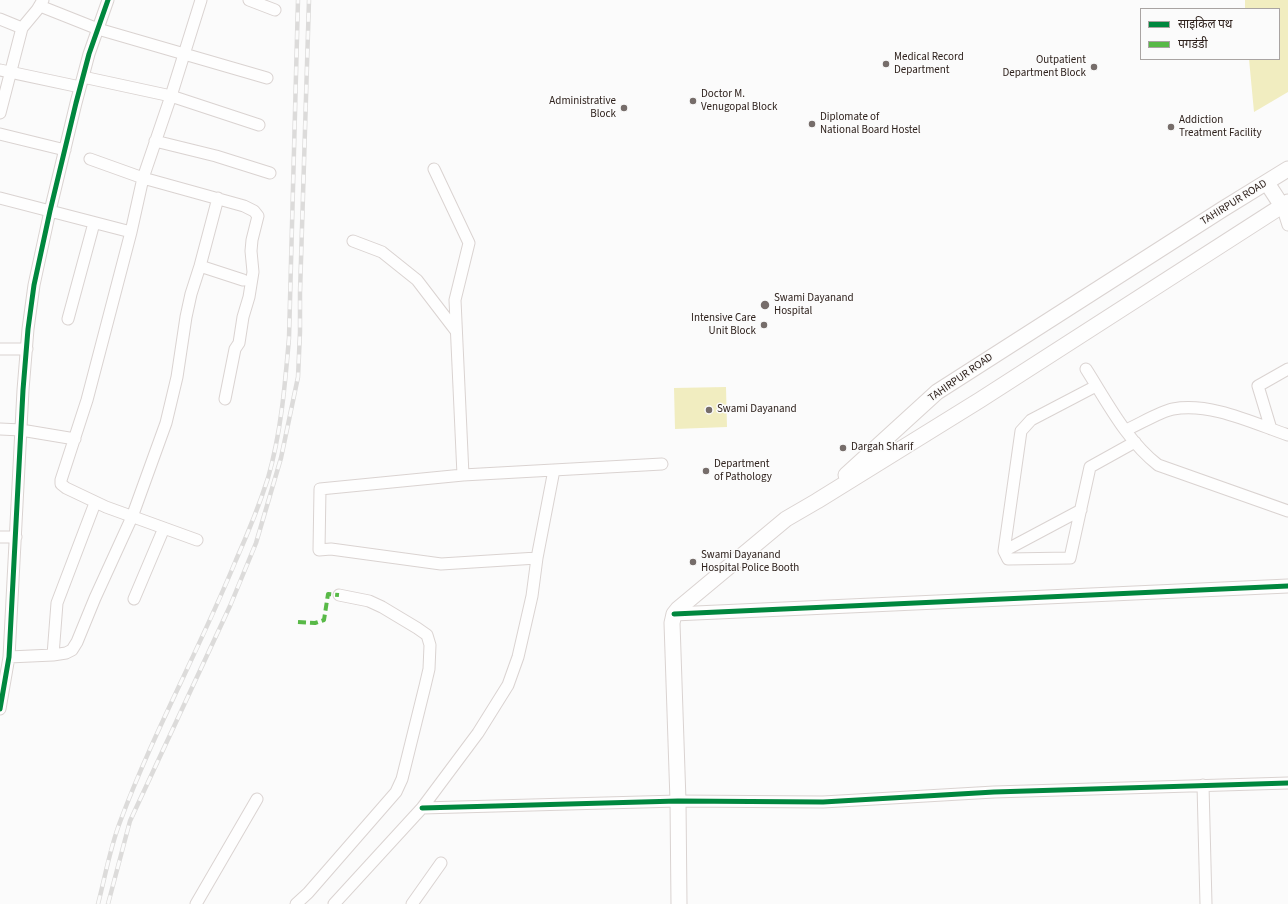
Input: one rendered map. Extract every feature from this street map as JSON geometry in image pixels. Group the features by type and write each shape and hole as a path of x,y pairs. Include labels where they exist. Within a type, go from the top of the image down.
{"main road":[{"name":"TAHIRPUR ROAD","path":"817,501 937,392 1288,169"},
{"path":"679,904 678,801 672,623 674,614 692,597 786,519 922,436 1285,204 1267,182"},
{"path":"910,417 922,436"}],"street":[{"path":"0,709 16,537 28,329 34,285 50,211 82,82 108,0"},
{"path":"198,540 95,503 66,488 62,484 61,480 87,400 131,232 143,178 171,96 201,0"},
{"path":"249,0 275,10"},
{"path":"0,113 5,72 22,28 41,3 98,29 184,52 267,78"},
{"path":"0,19 22,28"},
{"path":"5,72 171,96 259,125"},
{"path":"0,134 65,150"},
{"path":"155,141 216,156 270,173"},
{"path":"90,159 143,178 244,206 254,211 258,216 251,246 253,272 249,297 243,317 239,343 234,349 224,399"},
{"path":"434,169 469,243 455,300 464,475"},
{"path":"0,198 131,232"},
{"path":"5,661 66,653 72,650 77,642 95,598 132,517 166,423 177,377 186,317 218,198"},
{"path":"1285,204 1288,225"},
{"path":"68,319 94,223"},
{"path":"353,241 382,252 418,280 456,331"},
{"path":"200,266 243,280"},
{"path":"0,349 27,349"},
{"path":"1086,369 1126,430 1145,454 1158,465 1288,511"},
{"path":"1271,429 1258,386 1288,369"},
{"path":"1096,386 1032,420 1021,431 1004,551 1008,559 1070,558 1090,467 1135,442"},
{"path":"1126,430 1171,409 1186,407 1204,408 1288,435"},
{"path":"0,429 21,430 75,439"},
{"path":"537,558 441,564 331,549 318,550 320,489 464,475 662,464"},
{"path":"334,904 422,808 478,733 508,685 520,650 532,596 537,558 554,470"},
{"path":"53,655 57,603 95,503"},
{"path":"1004,551 1081,510"},
{"path":"134,600 164,528"},
{"path":"0,536 16,537"},
{"path":"674,614 1288,586"},
{"path":"296,904 308,893 396,792 402,779 429,669 430,645 427,636 382,606 369,601 339,595"},
{"path":"422,808 678,801 823,802 994,792 1203,785 1288,784"},
{"path":"1203,785 1206,904"},
{"path":"196,904 257,799"},
{"path":"412,904 441,863"}],"shaded area":[{"path":"1245,0 1288,0 1288,92 1254,112 1249,60 1280,60 1280,8 1245,8"},
{"path":"726,387 727,427 675,429 674,388"}],"railway":[{"path":"98,904 113,842 120,822 147,756 245,540 268,478 276,444 282,409 289,338 298,0"},
{"path":"108,904 130,821 230,606 256,543 281,458 298,377 309,0"}],"marked path":[{"path":"298,622 315,623 324,620 328,594 339,595"}],"cycle path":[{"path":"0,709 9,657 23,390 28,329 34,285 76,103 89,54 108,0"},
{"path":"674,614 1288,586"},
{"path":"422,808 678,801 823,802 994,792 1288,783"}],"place":[{"name":"Medical Record Department","path":"886,64"},
{"name":"Outpatient Department Block","path":"1094,67"},
{"name":"Doctor M. Venugopal Block","path":"693,101"},
{"name":"Administrative Block","path":"624,108"},
{"name":"Diplomate of National Board Hostel","path":"812,124"},
{"name":"Addiction Treatment Facility","path":"1171,127"},
{"name":"Swami Dayanand Hospital","path":"765,305"},
{"name":"Intensive Care Unit Block","path":"764,325"},
{"name":"Swami Dayanand","path":"709,410"},
{"name":"Dargah Sharif","path":"843,448"},
{"name":"Department of Pathology","path":"706,471"},
{"name":"Swami Dayanand Hospital Police Booth","path":"693,562"}]}
